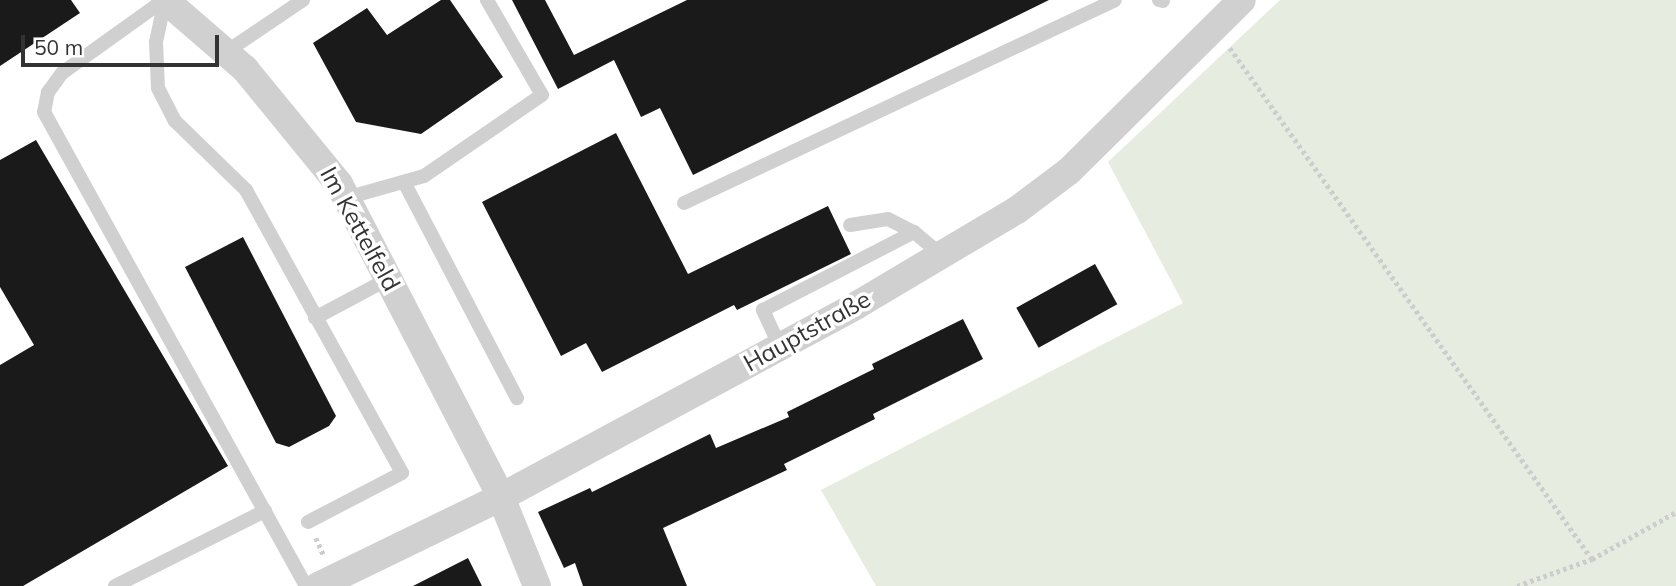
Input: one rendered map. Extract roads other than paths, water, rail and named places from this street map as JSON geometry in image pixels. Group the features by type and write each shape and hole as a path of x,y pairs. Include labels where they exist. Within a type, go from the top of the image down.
{"street":[{"name":"Im Kettelfeld","path":"165,0 226,52 304,136 346,198 501,497 537,586"},
{"name":"Hauptstraße","path":"318,586 501,497 780,347 1017,211 1069,171 1242,0"}],"lane":[{"path":"165,0 156,42 158,88 175,121 246,190 402,473 308,522"},
{"path":"165,0 62,73 48,92 44,112 306,586"},
{"path":"226,52 303,0"},
{"path":"346,198 424,176 542,95 487,0"},
{"path":"684,203 1115,0"},
{"path":"404,182 517,398"},
{"path":"850,225 888,219 915,232 941,256"},
{"path":"780,347 763,310 915,232"},
{"path":"315,318 388,279"},
{"path":"115,586 265,511"}]}
